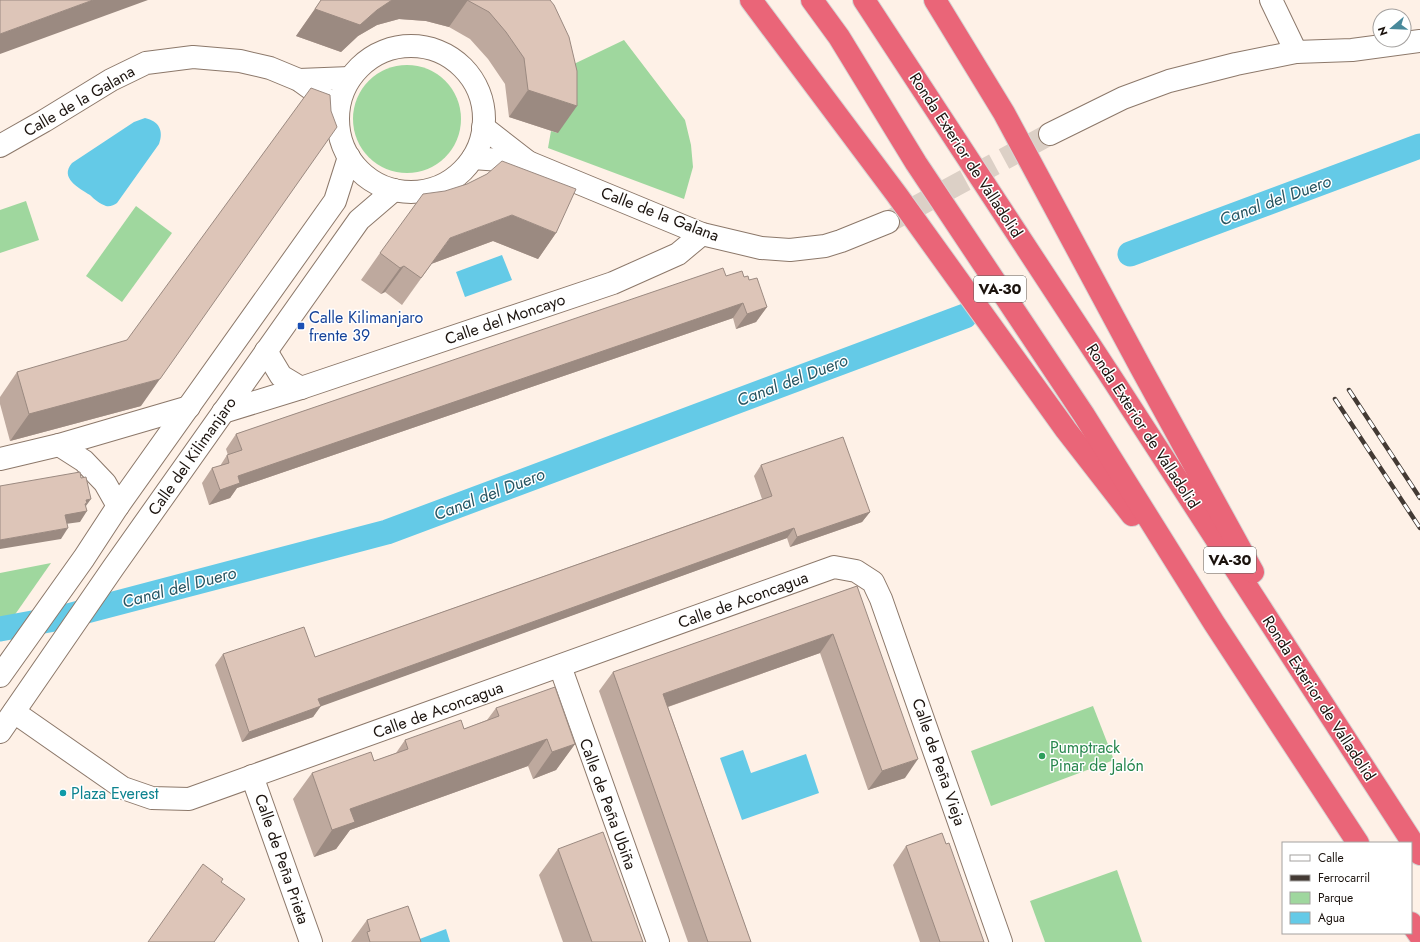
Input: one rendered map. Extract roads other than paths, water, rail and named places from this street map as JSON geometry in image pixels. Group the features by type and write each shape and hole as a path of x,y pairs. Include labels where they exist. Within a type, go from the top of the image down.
{"highway":[{"path":"751,0 897,195 1066,430 1214,623"},
{"name":"VA-30","path":"812,0 839,36 916,163 1084,415 1214,623 1357,842"},
{"name":"Ronda Exterior de Valladolid","path":"864,0 1113,380 1420,854"},
{"path":"935,0 1004,113 1141,368 1346,739"},
{"path":"1412,924 1420,936"}],"street":[{"path":"1272,0 1296,52"},
{"path":"1050,134 1123,98 1169,81 1236,64 1296,52 1352,50 1420,41"},
{"path":"409,46 437,50 458,63 474,82 481,98 484,115 480,143 473,158 461,172 451,180 440,186 420,192 394,190 379,185 366,177 356,168 348,157 342,145 338,126 338,109 342,93 350,78 363,63 375,55 388,49 409,46"},
{"name":"Calle de la Galana","path":"0,146 111,80 146,63 193,57 240,61 270,68 299,80 338,109"},
{"name":"Calle de la Galana","path":"299,80 350,78"},
{"name":"Calle de la Galana","path":"483,127 528,162 702,234 761,248 790,250 825,246 841,242 888,222"},
{"name":"Calle del Kilimanjaro","path":"0,676 84,558 118,506 335,201 348,157"},
{"name":"Calle de la Galana","path":"473,158 528,162"},
{"name":"Calle del Kilimanjaro","path":"0,732 113,568 359,220 394,190"},
{"name":"Calle del Moncayo","path":"223,412 301,388 613,283 678,254 702,234"},
{"path":"266,351 281,376 301,388"},
{"path":"0,459 59,445 188,407"},
{"path":"59,445 84,461 105,483 118,506"},
{"name":"Calle de Aconcagua","path":"14,712 123,788 152,798 189,799 834,567 856,571 873,582"},
{"name":"Calle de Peña Vieja","path":"873,582 884,606 1001,942"},
{"name":"Calle de Peña Ubiña","path":"560,666 658,942"},
{"name":"Calle de Peña Prieta","path":"252,776 311,942"}],"water":[{"path":"145,118 150,119 159,127 161,135 159,144 117,203 110,206 104,205 72,182 68,173 72,163 134,122"},
{"path":"502,255 512,280 465,297 456,272"},
{"path":"743,750 751,773 806,754 819,793 742,820 720,758"},
{"path":"446,929 450,942 418,942 417,940"}],"waterway":[{"name":"Canal del Duero","path":"1130,254 1420,146"},
{"name":"Canal del Duero","path":"0,629 60,618 387,532 965,316"}],"tunnel":[{"path":"888,222 1050,134"}],"railway":[{"path":"1349,390 1420,498"},
{"path":"1335,399 1420,528"}],"place":[{"name":"Calle Kilimanjaro frente 39","path":"301,326"},
{"name":"Pumptrack Pinar de Jalón","path":"1042,756"},
{"name":"Plaza Everest","path":"63,793"}]}
